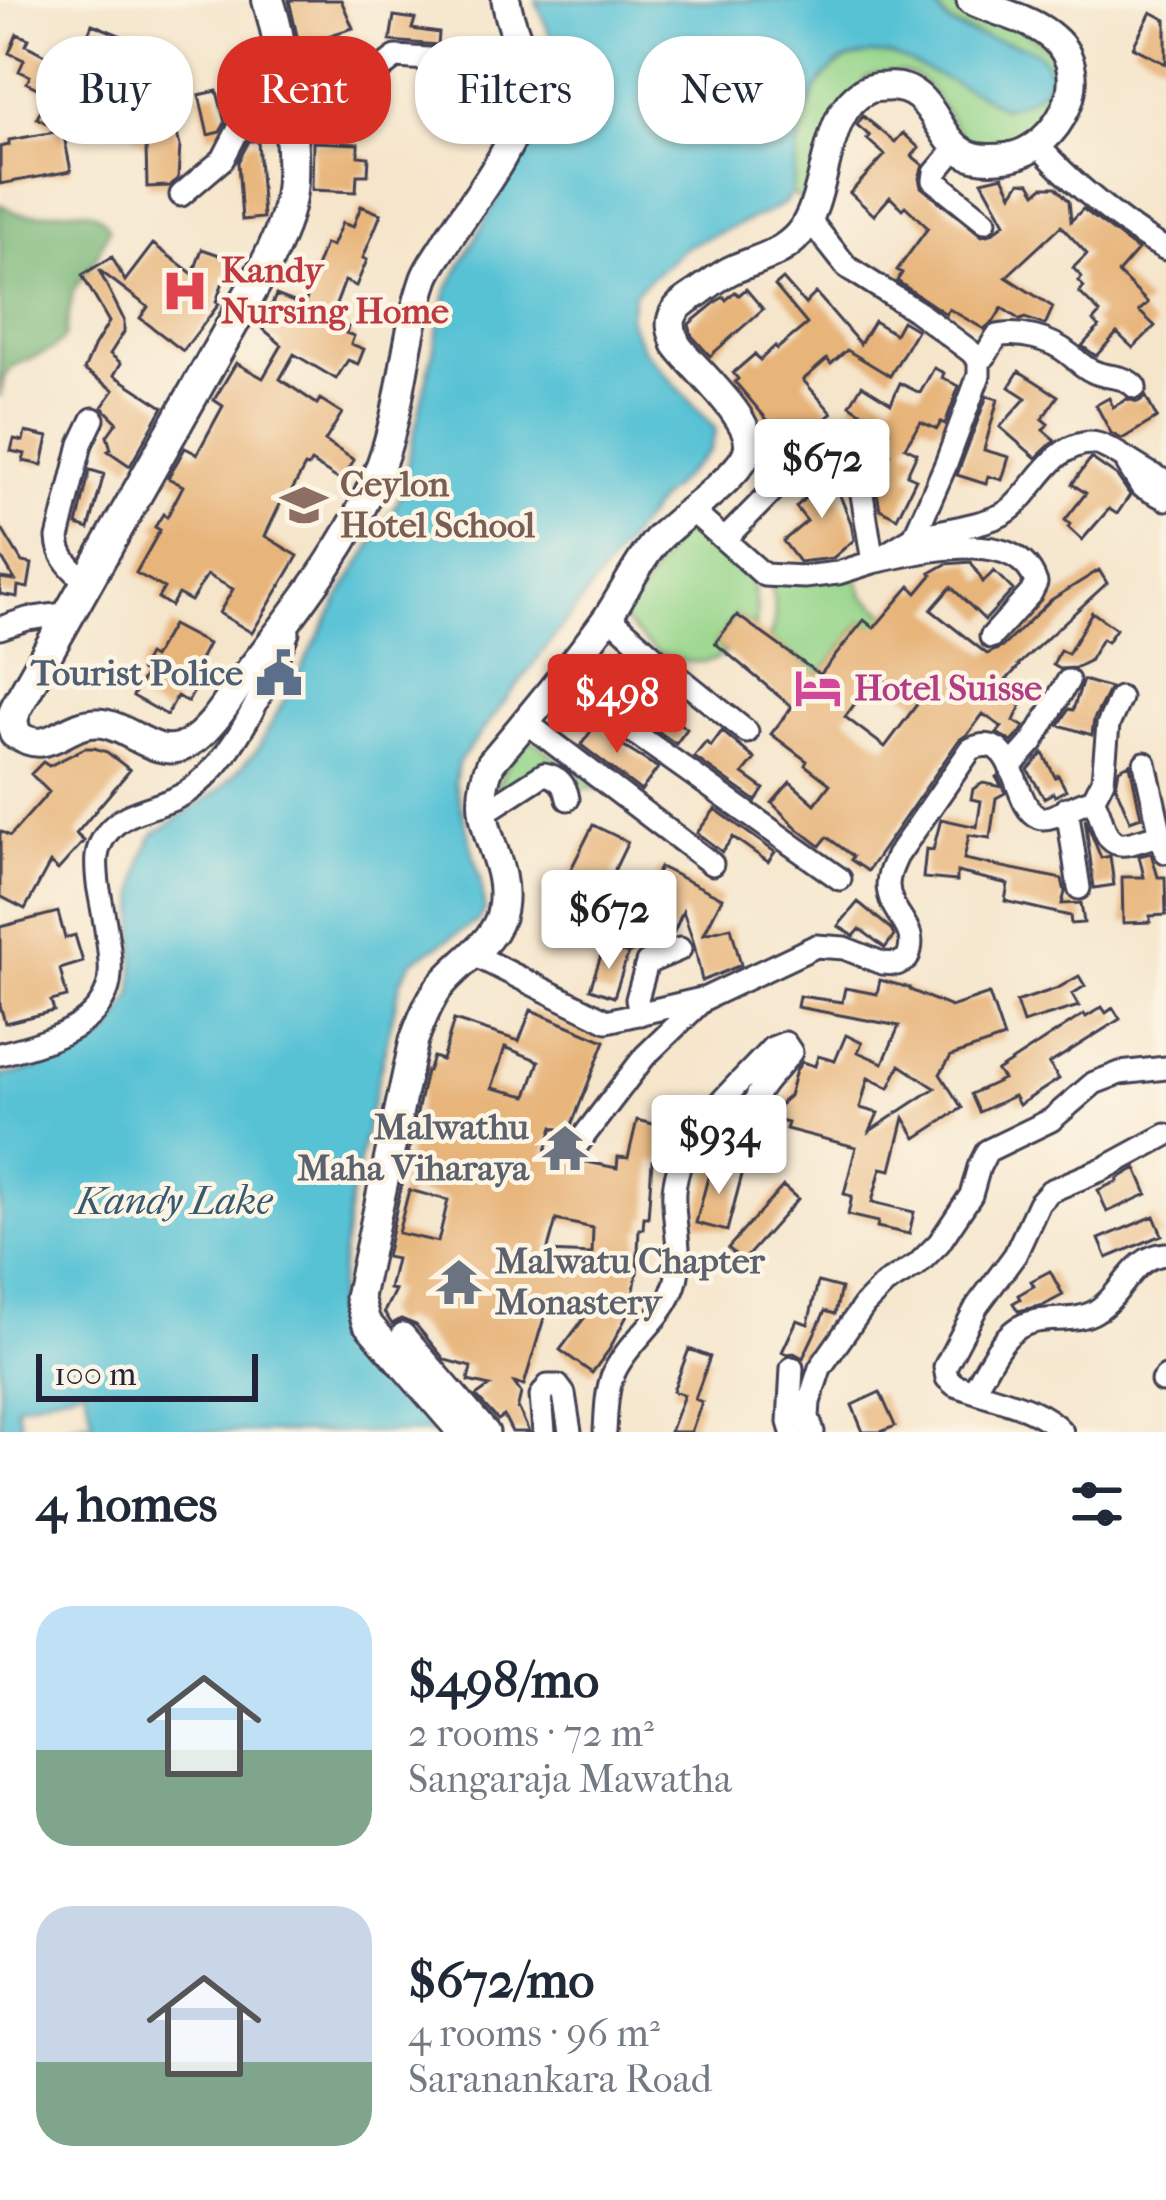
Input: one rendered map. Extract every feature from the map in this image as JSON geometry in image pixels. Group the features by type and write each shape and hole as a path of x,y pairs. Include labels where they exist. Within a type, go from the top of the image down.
{"highway":[{"path":"268,0 276,36"},
{"path":"7,743 16,708 278,240 293,180 289,144"}],"main road":[{"path":"506,0 518,36"},
{"path":"462,1432 367,1322 359,1297 415,1040 427,1006 441,984 495,929 502,914 497,865 482,814 481,796 491,763 564,674 658,540 742,461 749,448 748,433 676,344 672,318 679,305 723,274 784,248 799,234 818,196 829,147 850,104 867,89 898,87 916,95 957,147 972,157 1015,156 1038,145 1055,128 1067,106 1072,75 1056,40 1041,28 971,0"},
{"path":"7,743 50,741 83,724 103,723 159,748 182,747 206,728 300,604 368,496 383,459 426,275 508,144"}],"street":[{"path":"181,195 223,159 231,144"},
{"path":"1038,145 1054,164 1144,237 1166,249"},
{"path":"957,147 934,180 985,220"},
{"path":"809,219 847,267 915,310 979,361 979,375 955,442 914,537"},
{"path":"979,361 994,338 1010,334 1054,345 1088,370 1127,379 1135,387"},
{"path":"86,582 58,551 58,538 81,444 93,419"},
{"path":"873,562 914,537 1006,512 1038,474 1071,449 1088,443 1103,445 1166,481"},
{"path":"863,460 860,488 873,562"},
{"path":"1125,460 1141,486 1166,499"},
{"path":"725,539 796,467"},
{"path":"692,511 764,575 838,573 948,549 988,547 1008,552 1023,562 1036,583 991,637"},
{"path":"0,1054 88,1021 103,1003 110,976 95,858 104,837 119,819 185,794 217,767 243,727 300,604"},
{"path":"0,628 71,613"},
{"path":"608,615 747,732"},
{"path":"564,674 609,716 840,879"},
{"path":"1010,767 1033,741 1068,682"},
{"path":"1093,800 1103,780 1108,725 1120,698"},
{"path":"526,722 712,864"},
{"path":"472,954 607,1022 706,998 815,946 844,948 897,964 907,959 913,945 891,901 888,884 897,856 971,749 991,745 1000,751 1030,811 1038,817 1050,818 1093,800"},
{"path":"1145,763 1163,844"},
{"path":"482,814 544,774 556,777 568,799"},
{"path":"1093,800 1111,842 1121,845 1151,836 1163,844"},
{"path":"1066,808 1079,888"},
{"path":"640,1014 637,999 647,963 680,949"},
{"path":"577,1145 645,1056 706,998"},
{"path":"604,1432 613,1376 675,1284 674,1189 683,1156 708,1118 772,1048 785,1043 790,1047 788,1057 762,1084 754,1104 753,1131"},
{"path":"813,1432 809,1402 820,1368 865,1304 939,1243 971,1195 987,1151 1052,1120 1094,1083 1120,1073 1166,1068"},
{"path":"1063,1432 1033,1412 955,1385 945,1367 977,1306 1023,1242 1050,1191 1166,1135"},
{"path":"973,1391 1009,1334 1020,1326 1033,1320 1086,1317 1112,1299 1142,1262 1166,1254"},
{"path":"403,1334 488,1432"},
{"path":"792,1368 789,1422 793,1432"},
{"path":"544,1432 541,1396 548,1386 558,1386 564,1394 570,1432"}],"green space":[{"path":"933,0 954,0 1021,28 1062,59 1058,105 1026,143 985,153 962,135 916,77 888,73 867,77 806,204 791,193 814,93 847,60 869,53 898,57 1002,108 1047,84 1050,76 1025,57 953,25"},
{"path":"0,204 18,213 92,212 109,229 73,291 65,337 53,349 13,366 4,377 0,398"},
{"path":"685,525 695,526 752,578 757,609 755,628 736,615 715,643 726,653 702,662 660,653 622,619"},
{"path":"856,574 863,596 887,614 901,648 863,620 820,675 769,638 775,616 770,579"},
{"path":"530,739 599,789 580,788 557,768 492,797 507,765"}],"water":[{"name":"Kandy Lake","path":"536,0 933,0 945,19 963,31 1036,53 1050,76 1037,94 1002,108 892,55 871,54 837,64 814,93 805,118 805,36 638,36 638,144 799,144 785,203 687,246 634,293 629,319 643,349 716,430 710,450 657,502 458,763 455,783 485,911 478,921 411,962 401,980 350,1200 335,1311 344,1331 438,1432 50,1432 93,1420 84,1387 16,1406 23,1432 0,1432 0,1076 79,1056 110,1034 133,993 137,889 153,835 221,789 257,750 342,593 399,500 447,290 527,144 614,144 614,36 550,36"}],"building":[{"path":"289,0 341,0 353,28 327,36 297,36"},
{"path":"1151,12 1166,20 1166,64 1133,47"},
{"path":"394,16 415,19 412,29 439,33 415,36 415,43 391,41"},
{"path":"92,24 122,36 87,36"},
{"path":"17,34 29,39 26,45 36,50 36,88 27,83 30,76 19,71 24,60 9,53"},
{"path":"217,91 217,133 208,135 199,95"},
{"path":"863,116 895,142 903,133 919,148 912,156 923,165 921,187 982,236 1005,223 982,181 1003,176 1012,194 1020,182 1030,183 1036,193 1043,187 1056,187 1069,201 1071,221 1083,209 1138,250 1118,273 1148,303 1139,311 1155,326 1133,348 1117,333 1096,356 1082,346 1099,327 1093,321 1100,313 1079,292 1084,287 1078,281 1082,277 1073,268 1087,254 1061,226 1006,277 1053,307 1045,325 1020,320 1002,308 984,329 949,309 946,314 897,281 902,273 897,270 928,228 890,197 874,215 850,193 885,155 857,125"},
{"path":"36,135 36,144 66,144 71,171 0,184 0,147 9,145 9,140"},
{"path":"143,144 179,144 178,178 170,186 147,187"},
{"path":"247,144 258,144 263,218 242,220 238,162"},
{"path":"313,144 358,144 358,156 369,157 368,175 357,175 356,192 312,190"},
{"path":"361,206 381,214 356,286 345,281 330,320 348,327 346,333 354,336 351,344 364,349 358,364 348,360 336,379 294,354 280,379 317,404 320,399 342,413 325,441 354,460 341,481 311,462 289,496 285,494 265,536 298,556 252,633 219,613 233,589 207,575 191,601 178,594 171,606 158,598 164,588 136,573 160,530 155,527 163,514 167,517 183,486 168,478 185,448 197,454 223,406 214,400 236,363 263,378 282,345 262,328 276,295 304,306 312,284 304,281 308,270 314,273 325,244 332,246 342,223 353,227"},
{"path":"153,244 193,274 202,249 231,259 219,304 183,351 140,318 148,307 99,270 124,320 124,332 110,354 121,363 114,375 163,407 130,466 108,451 107,436 117,422 102,407 114,390 84,370 109,322 82,275 112,257 125,281"},
{"path":"783,279 805,304 816,293 860,344 874,321 895,334 902,321 917,330 890,376 847,350 831,364 827,359 803,380 832,413 813,430 820,436 806,453 770,423 735,382 733,373 755,354 760,360 775,346 777,349 807,324 775,286"},
{"path":"746,289 763,309 710,356 692,336 689,324 717,301"},
{"path":"934,368 959,386 945,424 941,422 937,429 921,422 905,447 917,453 907,475 916,479 897,518 880,509 876,487 890,454 881,450 889,431 850,405 862,385 891,403 900,383 920,393"},
{"path":"1019,371 1058,396 1042,419 1048,424 1043,430 1055,440 1036,458 1000,427 1026,398 1009,387"},
{"path":"987,396 998,399 984,450 1009,457 1002,480 988,476 986,484 957,475"},
{"path":"1146,397 1157,418 1122,439 1111,433 1096,405 1109,398 1113,407"},
{"path":"25,432 48,437 42,465 23,461 25,454 11,451 14,439 23,441"},
{"path":"1091,458 1117,476 1130,495 1117,514 1109,509 1082,540 1065,520 1086,493 1072,484"},
{"path":"827,461 839,464 831,473 854,540 833,558 799,562 783,541 807,521 796,507 817,486 811,479"},
{"path":"90,470 104,474 89,529 77,525"},
{"path":"0,526 22,562 32,564 28,588 18,586 17,597 0,594 0,578 15,580 0,555"},
{"path":"971,562 983,582 994,571 1013,590 985,620 951,587 931,610 987,654 1002,647 1051,600 1099,570 1107,583 1000,687 1024,698 1014,721 1024,727 1021,732 1012,742 997,733 1002,727 983,714 959,740 868,871 827,837 820,846 772,803 790,782 815,804 830,784 771,734 792,707 715,643 737,615 820,675 864,620 874,628 910,586 917,593 930,573 946,564","holes":["876,675 918,703 885,747 845,717"]},
{"path":"1092,612 1116,629 1107,642 1102,639 1089,661 1075,668 1053,665 1060,650 1068,654"},
{"path":"172,625 208,644 192,675 200,680 188,702 177,696 167,715 133,696 146,673 140,670 148,655 153,658"},
{"path":"1083,680 1110,688 1094,719 1092,735 1059,725 1069,709 1073,710"},
{"path":"612,687 687,729 676,744 607,695"},
{"path":"585,716 658,768 641,791 581,745 591,731 580,724"},
{"path":"722,731 755,759 743,774 764,789 756,801 694,757"},
{"path":"85,748 107,752 130,770 76,834 84,841 58,870 50,863 25,909 0,896 0,831 10,836 49,792 31,774 43,762 49,766"},
{"path":"1043,753 1066,790 1044,798 1028,770"},
{"path":"1130,764 1141,817 1130,821 1116,787 1119,769"},
{"path":"998,776 1005,793 996,798 990,838 969,835 964,859 1062,879 1062,904 1081,903 1084,923 1071,924 1070,916 1005,901 1008,884 957,872 957,881 923,878 926,849 933,850 941,819 977,827 981,801 971,799 973,789 983,783 1002,787"},
{"path":"715,809 775,852 768,862 733,837 722,852 697,833"},
{"path":"1085,818 1101,858 1110,856 1114,885 1094,888"},
{"path":"593,825 628,842 612,875 648,893 660,867 722,898 704,934 731,927 741,965 702,981 683,911 674,932 663,927 659,936 653,933 648,945 630,953 624,937 637,932 574,894 568,905 556,899"},
{"path":"1151,853 1158,877 1165,877 1166,915 1150,916 1150,922 1123,923 1122,877 1144,877 1139,856"},
{"path":"858,902 891,929 894,936 885,948 860,929 854,936 838,926"},
{"path":"58,912 65,938 75,935 83,962 60,969 67,997 51,1001 54,1011 5,1023 0,1005 0,927"},
{"path":"604,946 628,954 614,997 590,989"},
{"path":"1079,976 1085,986 1072,994 1079,1006 1023,1023 1016,1002"},
{"path":"880,980 951,1007 989,994 1004,1038 951,1056 940,1074 962,1108 916,1138 904,1118 891,1170 881,1168 872,1202 914,1212 909,1234 848,1215 852,1196 844,1194 856,1147 786,1129 788,1123 780,1121 778,1112 802,1062 815,1066 818,1056 835,1061 846,1035 862,1043 858,1052 883,1063 899,1026 797,1007 799,996 842,1002 845,988 877,994","holes":["900,1065 935,1088 870,1131 878,1113 860,1108 868,1078 889,1088"]},
{"path":"1102,1007 1106,1013 1113,1008 1120,1019 1049,1064 1059,1079 1019,1105 1014,1096 979,1112 971,1094 1003,1079 997,1071"},
{"path":"531,1010 605,1041 568,1133 553,1127 545,1154 617,1168 618,1157 628,1158 637,1120 669,1128 660,1163 652,1161 648,1218 644,1217 643,1229 639,1229 631,1308 592,1373 560,1350 585,1317 549,1301 524,1385 514,1383 521,1393 517,1410 529,1432 512,1432 504,1416 498,1420 476,1396 490,1386 468,1381 471,1367 445,1360 416,1325 401,1319 392,1324 384,1312 395,1290 389,1289 396,1259 386,1257 426,1071 433,1057 442,1060 454,1020 519,1041","holes":["505,1047 539,1061 527,1096 492,1088","409,1190 448,1200 438,1242 398,1233","556,1220 593,1228 592,1254 547,1252"]},
{"path":"712,1162 743,1171 727,1231 696,1223"},
{"path":"1136,1168 1147,1194 1107,1212 1098,1190"},
{"path":"783,1186 798,1199 743,1261 728,1248"},
{"path":"1154,1216 1162,1235 1107,1258 1099,1239"},
{"path":"1050,1271 1063,1295 1018,1311 1013,1303 1020,1299 1018,1295"},
{"path":"818,1282 841,1288 835,1314 825,1311 803,1358 782,1352 797,1320 808,1324"},
{"path":"689,1349 710,1357 695,1399 702,1402 691,1432 670,1432 684,1395 673,1391"},
{"path":"880,1392 895,1426 863,1432 852,1405"}],"waterway":[{"path":"1048,82 1054,84"}],"place":[{"name":"Kandy Nursing Home","path":"185,291"},
{"name":"Ceylon Hotel School","path":"304,505"},
{"name":"Tourist Police","path":"279,673"},
{"name":"Hotel Suisse","path":"818,688"},
{"name":"Malwathu Maha Viharaya","path":"565,1148"},
{"name":"Malwatu Chapter Monastery","path":"459,1282"}]}
